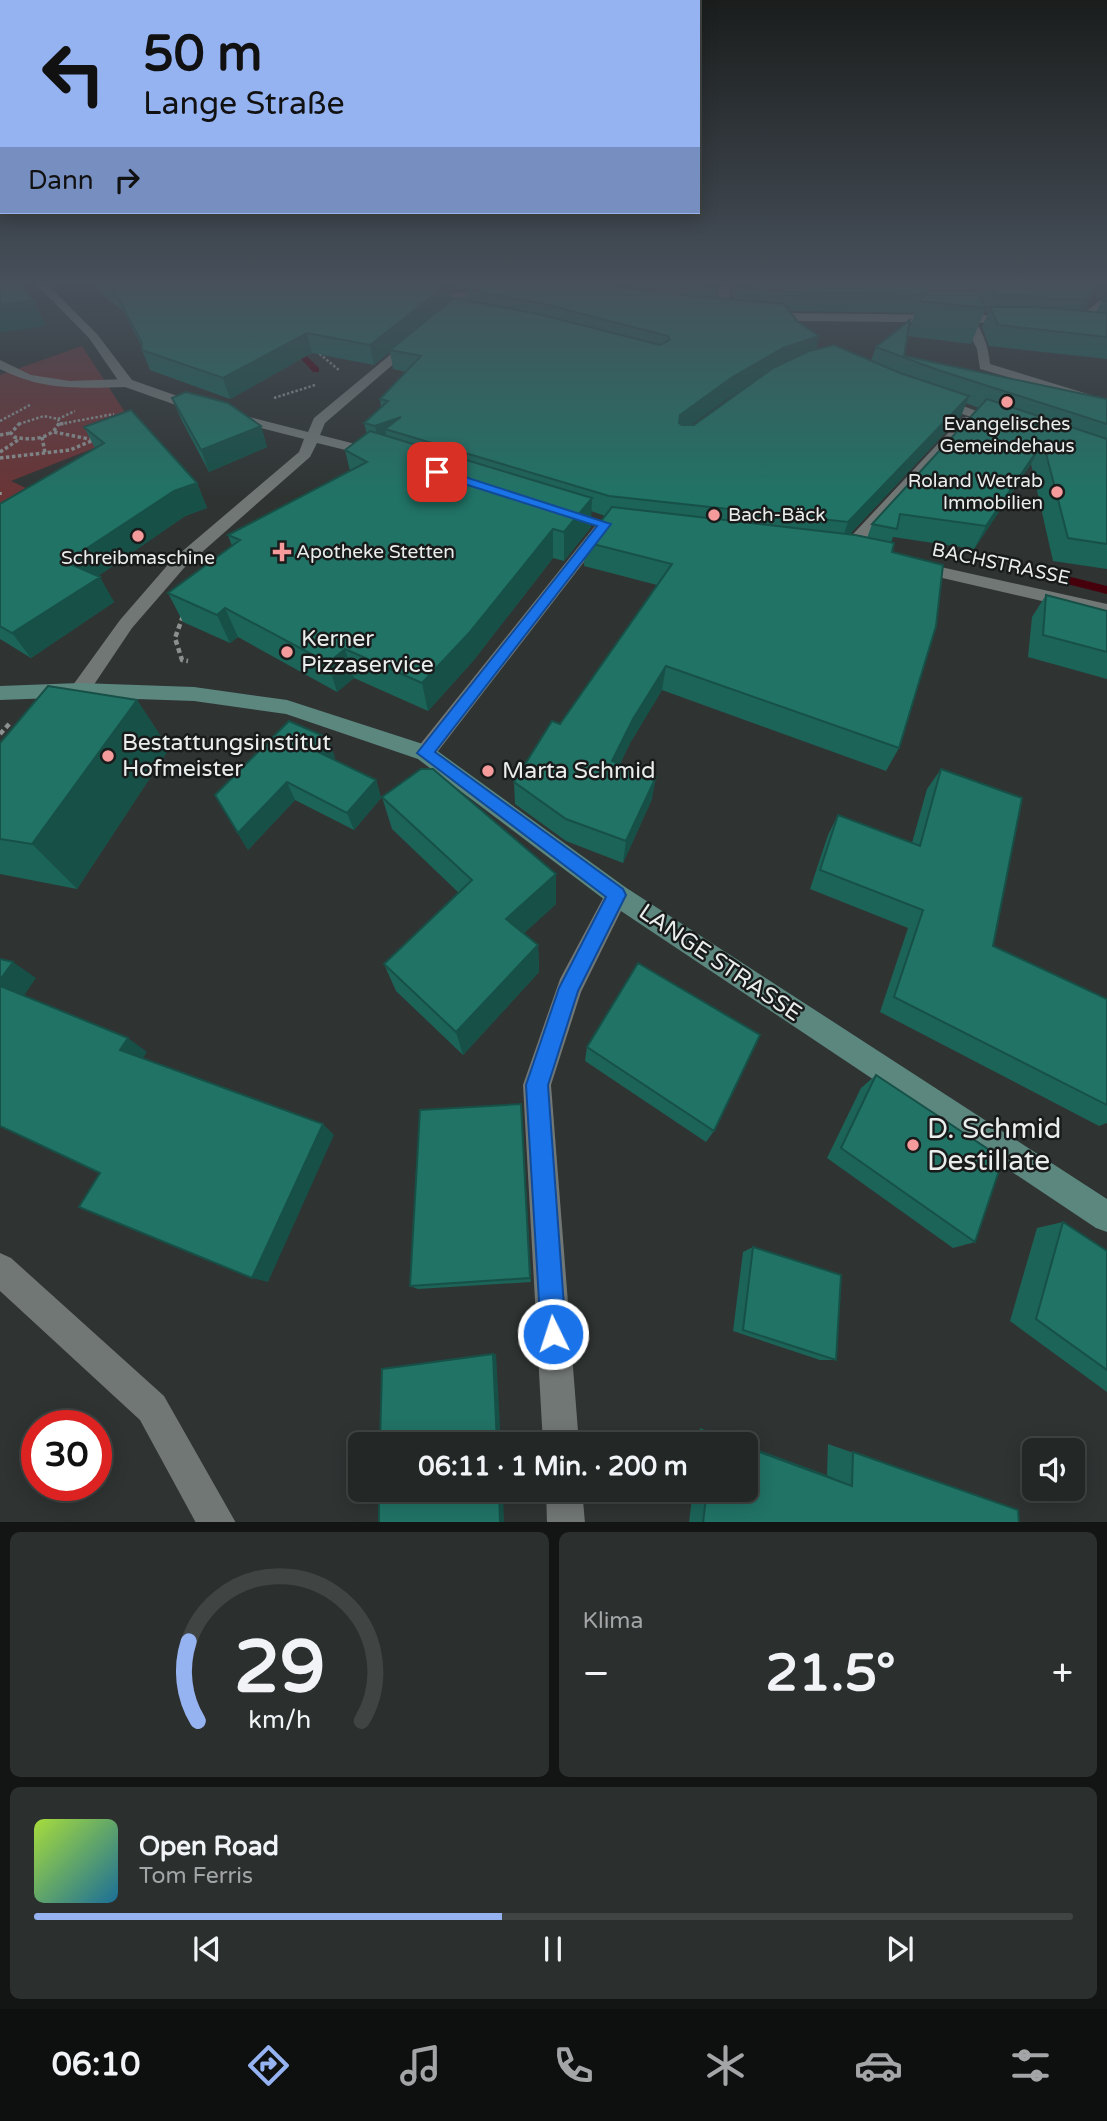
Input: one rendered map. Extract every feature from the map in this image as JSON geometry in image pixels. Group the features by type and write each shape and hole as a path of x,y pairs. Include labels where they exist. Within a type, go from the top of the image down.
{"main road":[{"name":"LANGE STRASSE","path":"0,693 80,690 194,694 287,706 425,753 617,895 1107,1217"}],"street":[{"path":"106,354 127,383"},
{"path":"69,709 118,634 178,565 305,454 319,421 399,354"},
{"path":"983,354 984,366 1084,395"},
{"path":"0,363 28,378 70,385 127,383 215,413 313,435 392,458"},
{"path":"926,397 971,417 1020,430"},
{"path":"871,558 839,552 971,417"},
{"path":"425,753 605,523"},
{"name":"BACHSTRASSE","path":"897,563 1024,589 1107,610"},
{"path":"560,1432 537,1085 569,988 617,895"},
{"path":"0,1269 152,1408 217,1522"},
{"path":"565,1502 566,1522"}],"path":[{"path":"318,354 330,365"},
{"path":"215,413 321,383"},
{"path":"110,408 118,421"},
{"path":"44,416 45,411"},
{"path":"0,452 19,439 42,437 53,432 60,424 114,414"},
{"path":"0,435 11,433 21,422 44,416 58,419 60,424"},
{"path":"12,417 21,422"},
{"path":"53,432 95,440"},
{"path":"11,433 19,439"},
{"path":"0,458 70,450 104,436"},
{"path":"42,437 45,453"},
{"path":"184,614 177,623 173,641 182,660 211,666 194,694"},
{"path":"0,734 9,725"}],"shaded area":[{"path":"59,354 87,354 137,431 11,481 41,495 0,524 0,375"}],"building":[{"path":"154,354 268,354 223,378"},
{"path":"411,354 773,354 731,378 680,415 679,423 682,425 694,425 773,368 803,354 855,354 900,373 969,396 848,522 609,496 385,429 401,417 375,426 364,423 388,401 380,399 421,356"},
{"path":"895,354 1107,399 1107,424"},
{"path":"186,392 228,403 261,426 201,450 172,398"},
{"path":"987,399 1107,439 1107,544 1068,538 1043,442 986,526 900,514 897,529 872,524"},
{"path":"131,410 197,483 174,491 66,562 100,577 12,633 0,626 0,504 104,443 84,427"},
{"path":"370,431 592,498 564,532 553,529 470,632 422,683 345,649 328,663 225,608 217,615 168,593 240,540 228,535 367,462 345,450"},
{"path":"612,507 855,535 894,543 892,552 943,565 936,626 899,748 666,666 633,719 612,761 656,777 626,841 566,819 514,782 552,721 560,724 672,564 585,542"},
{"path":"1046,595 1107,611 1107,652 1043,635"},
{"path":"48,686 137,700 32,844 0,839 0,743"},
{"path":"289,721 328,738 316,751 376,780 347,813 287,782 238,833 215,795"},
{"path":"421,769 433,769 556,874 506,919 538,945 456,1032 384,964 472,880 382,797"},
{"path":"941,769 1022,798 993,946 1107,999 1107,1105 894,997 923,910 820,870 838,815 920,846"},
{"path":"0,959 13,962 0,980"},
{"path":"638,963 760,1035 714,1131 587,1047"},
{"path":"0,986 128,1038 120,1050 323,1124 252,1278 79,1207 100,1173 0,1126"},
{"path":"876,1075 1003,1159 975,1242 841,1148"},
{"path":"521,1104 530,1278 410,1286 420,1110"},
{"path":"1063,1222 1107,1251 1107,1370 1036,1319"},
{"path":"753,1247 841,1275 836,1360 743,1330"},
{"path":"493,1354 496,1432 380,1432 382,1369"},
{"path":"758,1451 852,1486 853,1452 1018,1510 1019,1522 703,1522 705,1502 758,1502"},
{"path":"379,1502 499,1502 500,1522 379,1522"}],"waterway":[{"path":"301,354 316,370"},
{"path":"1039,573 1107,590"}],"place":[{"name":"Evangelisches Gemeindehaus","path":"1007,402"},
{"name":"Roland Wetrab Immobilien","path":"1057,492"},
{"name":"Bach-Bäck","path":"714,515"},
{"name":"Schreibmaschine","path":"138,536"},
{"name":"Apotheke Stetten","path":"282,552"},
{"name":"Kerner Pizzaservice","path":"287,652"},
{"name":"Bestattungsinstitut Hofmeister","path":"108,756"},
{"name":"Marta Schmid","path":"488,771"},
{"name":"D. Schmid Destillate","path":"913,1145"}],"route":[{"path":"437,472 605,524 425,753 617,895 569,988 537,1085 553,1334"}]}
